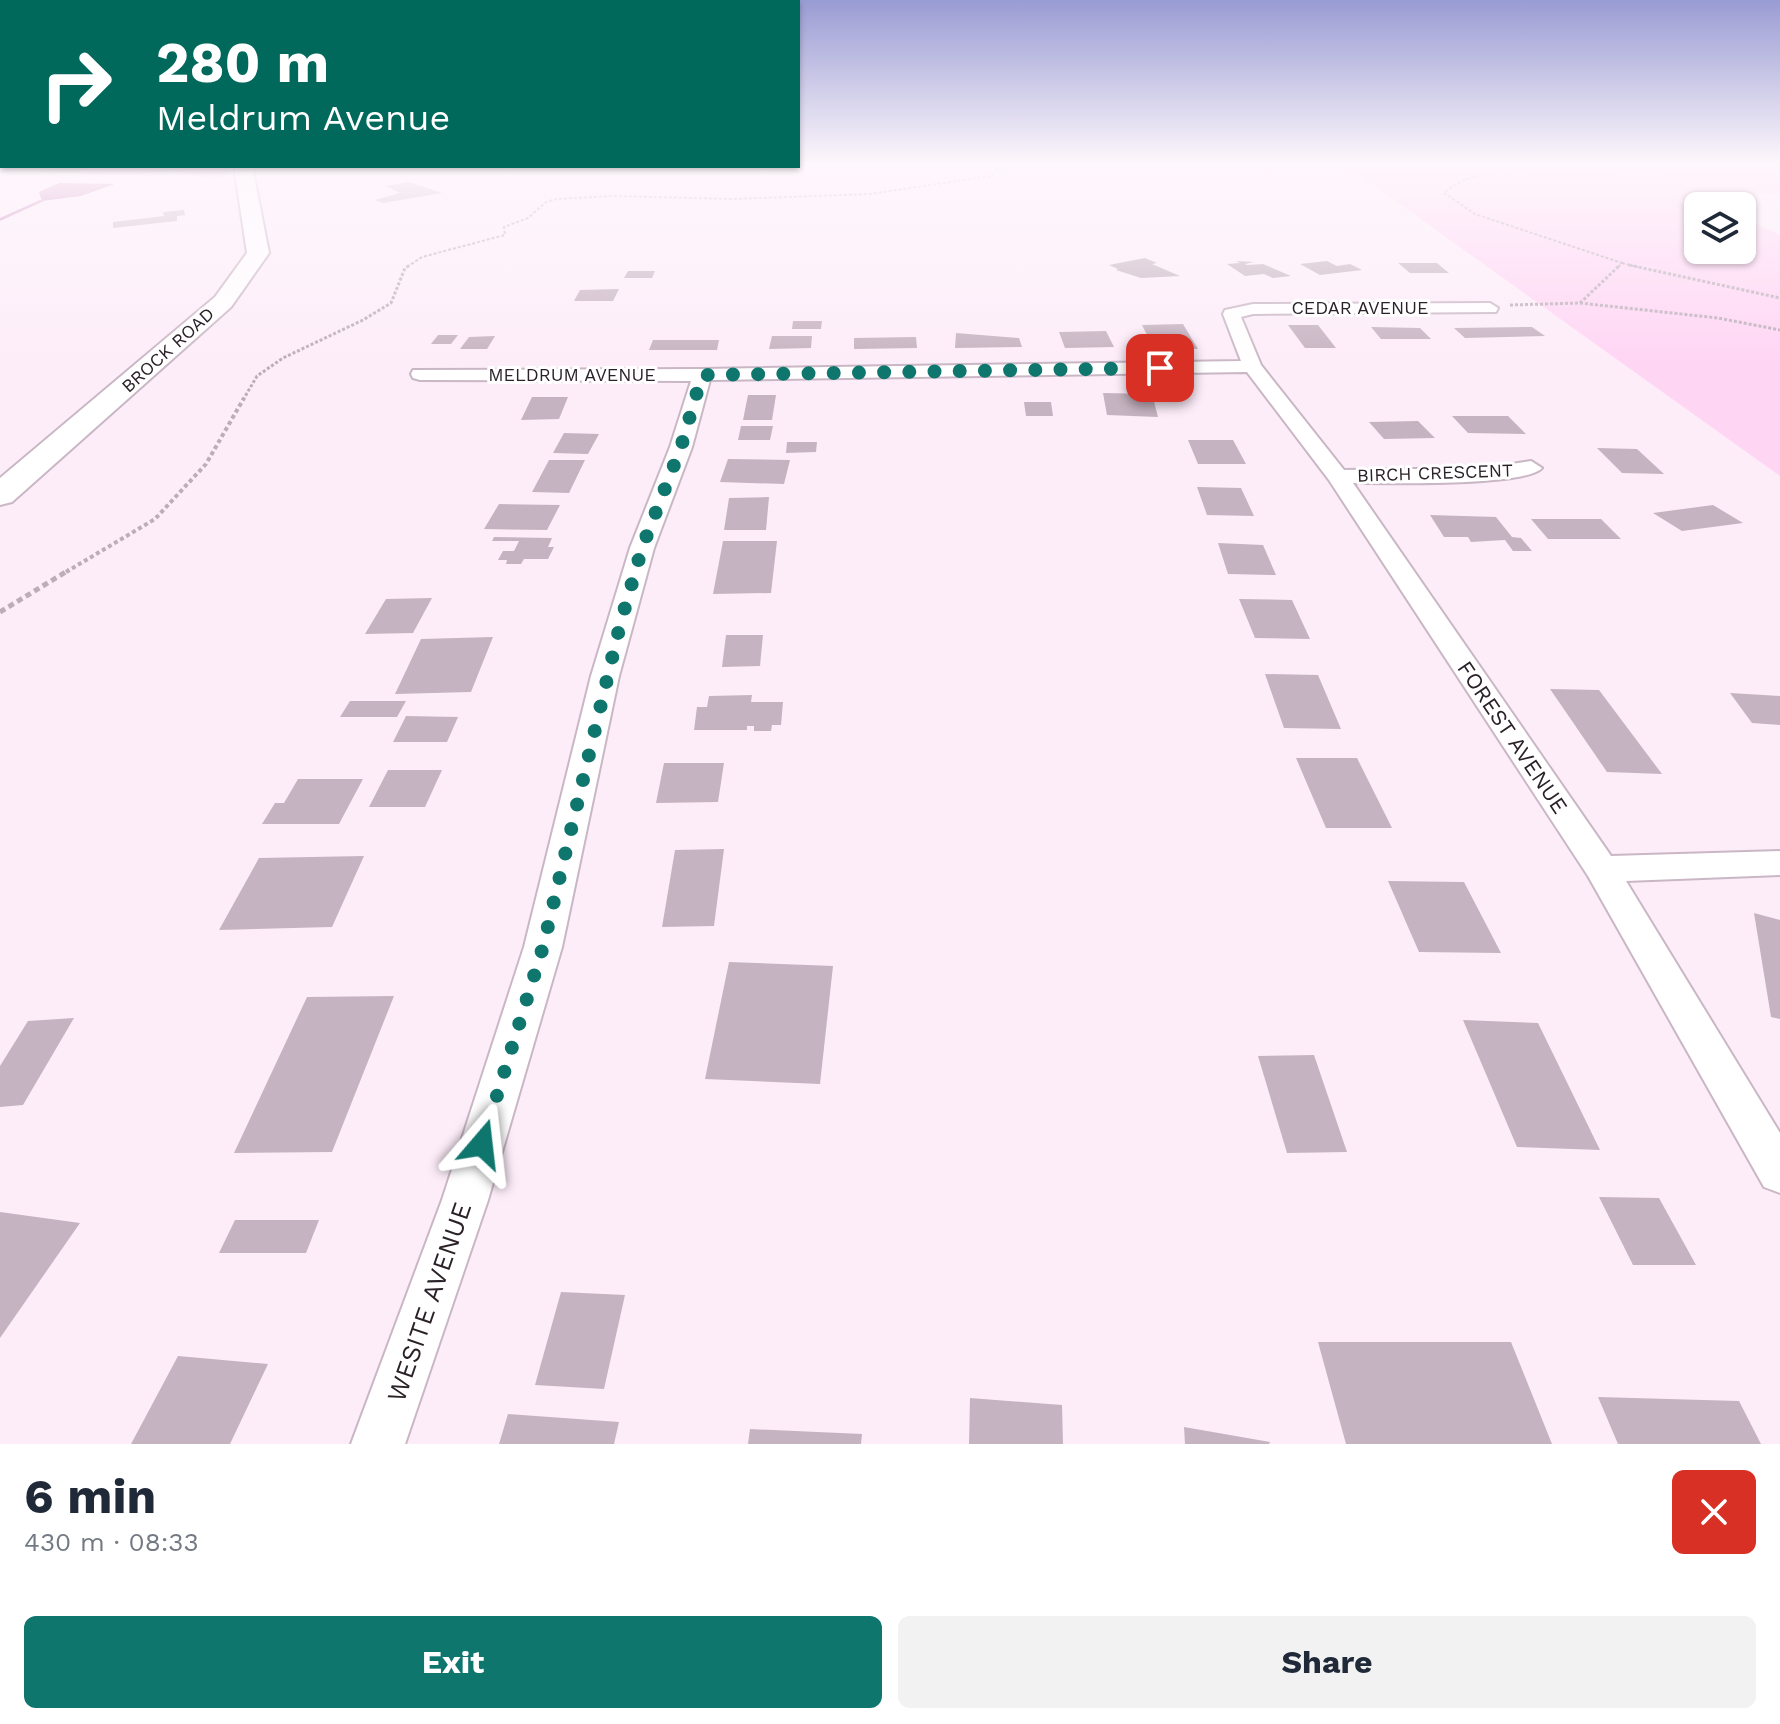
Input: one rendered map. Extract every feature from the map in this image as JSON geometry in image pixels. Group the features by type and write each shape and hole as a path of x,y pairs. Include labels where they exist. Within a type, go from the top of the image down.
{"main road":[{"name":"BROCK ROAD","path":"0,495 223,302 258,253 254,229"}],"street":[{"name":"CEDAR AVENUE","path":"1231,314 1253,309 1490,308"},
{"name":"FOREST AVENUE","path":"1231,314 1252,366 1338,477 1601,869 1780,1173"},
{"name":"MELDRUM AVENUE","path":"420,374 702,375 1252,366"},
{"name":"WESITE AVENUE","path":"378,1444 465,1200 543,947 605,676 642,548 681,447 702,375"},
{"name":"BIRCH CRESCENT","path":"1338,477 1486,475 1531,468"},
{"path":"1601,869 1780,863"}],"path":[{"path":"0,612 155,519 206,464 257,376 283,358 363,320 391,303 405,268 422,257 505,235 504,229"},
{"path":"1521,229 1622,263 1780,298"},
{"path":"1580,303 1622,263"},
{"path":"1490,308 1530,302 1580,303 1718,318 1780,330"}],"shaded area":[{"path":"1435,229 1684,229 1684,264 1756,264 1756,229 1768,229 1780,235 1780,476"}],"building":[{"path":"1145,258 1180,276 1141,278 1109,265"},
{"path":"1236,261 1254,262 1247,265 1263,264 1291,276 1245,276 1227,264 1240,263"},
{"path":"1327,261 1337,266 1350,264 1362,270 1320,275 1300,264"},
{"path":"1398,263 1437,263 1449,273 1410,273"},
{"path":"628,271 655,271 652,278 624,278"},
{"path":"619,289 613,301 574,301 580,290"},
{"path":"793,321 822,321 821,329 792,329"},
{"path":"1183,324 1198,349 1154,349 1142,325"},
{"path":"1288,325 1318,325 1336,348 1305,348"},
{"path":"1371,327 1420,328 1431,339 1381,339"},
{"path":"1532,327 1545,336 1465,338 1454,328"},
{"path":"1106,331 1114,347 1065,348 1059,332"},
{"path":"956,333 1019,338 1022,347 955,348"},
{"path":"438,335 458,335 451,344 431,344"},
{"path":"495,336 487,349 460,349 469,337"},
{"path":"772,336 812,336 811,348 769,349"},
{"path":"916,337 917,348 854,349 854,338"},
{"path":"653,340 719,340 717,350 649,350"},
{"path":"1103,393 1152,394 1158,417 1107,415"},
{"path":"748,395 776,395 772,420 743,420"},
{"path":"532,397 568,397 559,419 521,420"},
{"path":"1024,402 1051,402 1053,416 1026,416"},
{"path":"1452,416 1508,416 1526,434 1468,433"},
{"path":"1418,421 1435,438 1384,439 1369,422"},
{"path":"741,426 773,426 770,440 738,440"},
{"path":"564,433 599,434 588,454 553,453"},
{"path":"1188,440 1233,440 1246,464 1198,464"},
{"path":"787,442 817,442 816,452 786,453"},
{"path":"1597,448 1637,449 1664,474 1622,473"},
{"path":"728,459 790,460 784,484 720,482"},
{"path":"549,460 585,460 569,493 532,492"},
{"path":"1197,487 1241,488 1254,516 1207,515"},
{"path":"769,497 766,530 724,530 729,498"},
{"path":"499,504 560,505 547,530 484,529"},
{"path":"1713,505 1743,523 1682,531 1653,513"},
{"path":"1430,515 1496,517 1512,537 1521,538 1532,551 1513,551 1505,540 1471,542 1468,537 1444,537"},
{"path":"1531,519 1601,519 1621,539 1548,539"},
{"path":"494,537 552,538 548,547 554,547 548,559 524,559 521,564 506,564 507,560 498,560 503,551 514,551 519,541 492,541"},
{"path":"723,541 777,541 771,593 713,594"},
{"path":"1218,543 1263,545 1276,575 1228,574"},
{"path":"432,598 413,633 365,634 386,599"},
{"path":"1239,599 1292,600 1310,639 1255,638"},
{"path":"726,635 763,635 760,666 722,667"},
{"path":"493,637 471,692 395,694 421,639"},
{"path":"1265,674 1318,675 1341,729 1284,728"},
{"path":"1550,689 1599,690 1662,774 1607,772"},
{"path":"1730,693 1780,696 1780,725 1752,723"},
{"path":"752,695 751,702 783,702 781,725 772,725 771,731 754,731 754,726 747,726 747,730 694,730 697,707 707,707 709,696"},
{"path":"350,701 406,701 397,717 340,717"},
{"path":"406,716 458,717 447,742 393,742"},
{"path":"1296,758 1357,758 1392,828 1326,828"},
{"path":"664,763 724,763 718,802 656,803"},
{"path":"388,770 442,770 425,807 369,807"},
{"path":"298,779 363,779 339,824 262,824 275,803 284,803"},
{"path":"724,849 714,926 662,927 675,850"},
{"path":"364,856 332,927 219,930 259,858"},
{"path":"1388,881 1464,882 1501,953 1419,952"},
{"path":"1754,913 1780,920 1780,1019 1771,1017"},
{"path":"729,962 833,966 820,1084 705,1079"},
{"path":"394,996 332,1152 234,1153 307,997"},
{"path":"74,1018 23,1105 0,1107 0,1066 28,1021"},
{"path":"1463,1020 1538,1023 1600,1150 1517,1147"},
{"path":"1314,1055 1347,1152 1287,1153 1258,1056"},
{"path":"1599,1197 1659,1198 1696,1265 1633,1265"},
{"path":"0,1212 80,1223 0,1338"},
{"path":"235,1220 319,1220 306,1253 219,1253"},
{"path":"561,1292 625,1295 604,1389 535,1385"},
{"path":"1318,1342 1511,1342 1552,1444 1346,1444"},
{"path":"178,1356 268,1364 230,1444 131,1444"},
{"path":"1598,1397 1739,1401 1761,1444 1618,1444"},
{"path":"970,1398 1062,1405 1063,1444 969,1444"},
{"path":"508,1414 619,1422 614,1444 499,1444"},
{"path":"1184,1427 1270,1442 1185,1444"},
{"path":"750,1429 862,1434 861,1444 748,1444"}],"route":[{"path":"482,1144 543,947 605,676 642,548 681,447 702,375 1160,368"}]}
